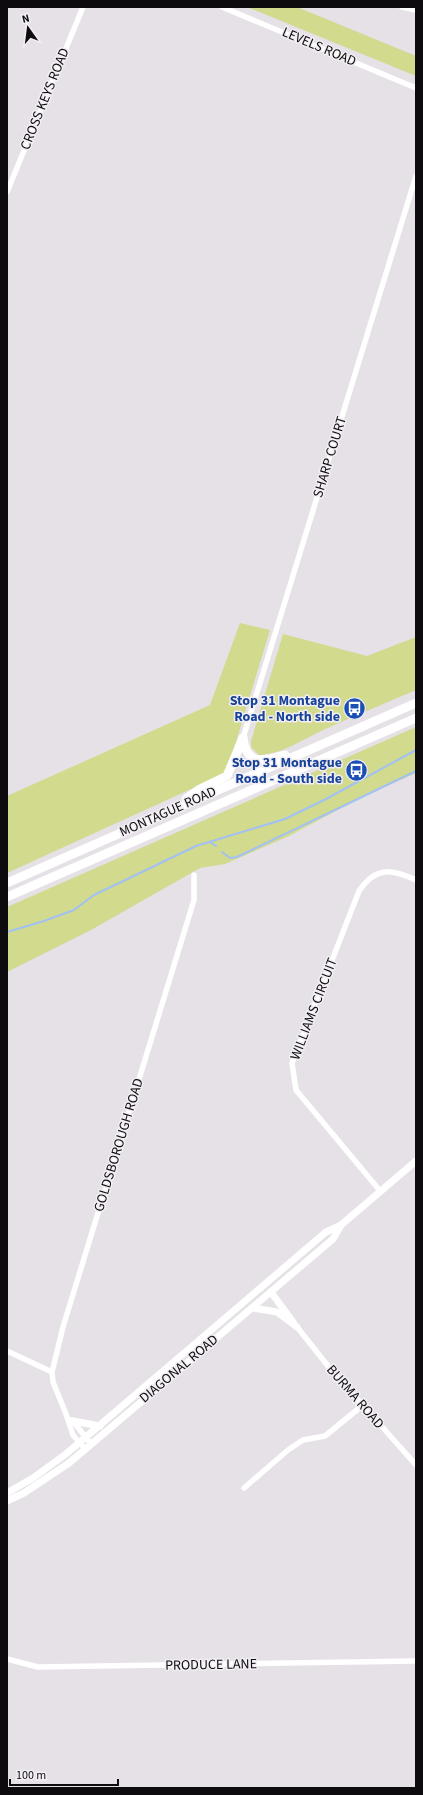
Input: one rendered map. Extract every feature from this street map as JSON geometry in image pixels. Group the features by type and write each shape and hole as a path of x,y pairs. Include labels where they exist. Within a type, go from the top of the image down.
{"main road":[{"name":"MONTAGUE ROAD","path":"7,882 416,703"},
{"name":"MONTAGUE ROAD","path":"7,897 416,718"},
{"path":"243,738 246,750 250,756 256,760 268,760 308,750"},
{"path":"164,814 200,789 227,776 243,738"}],"street":[{"name":"CROSS KEYS ROAD","path":"7,192 83,7"},
{"name":"LEVELS ROAD","path":"222,7 416,88"},
{"path":"402,7 416,10"},
{"name":"SHARP COURT","path":"243,738 416,176"},
{"name":"WILLIAMS CIRCUIT","path":"381,1192 296,1090 292,1063 360,891 366,880 375,874 387,871 397,872 416,880"},
{"name":"GOLDSBOROUGH ROAD","path":"79,1444 73,1435 53,1382 52,1372 63,1327 194,900 194,875"},
{"name":"DIAGONAL ROAD","path":"87,1444 100,1426 249,1297 326,1232 341,1225 416,1161"},
{"name":"DIAGONAL ROAD","path":"7,1501 48,1477 253,1308 333,1239 341,1225"},
{"path":"249,1297 271,1292 297,1327"},
{"path":"253,1308 277,1312 297,1327"},
{"name":"BURMA ROAD","path":"297,1327 416,1465"},
{"path":"7,1351 52,1372"},
{"path":"244,1488 288,1450 303,1440 325,1436 363,1405"},
{"name":"GOLDSBOROUGH ROAD","path":"66,1414 87,1444"},
{"path":"72,1421 100,1426"},
{"name":"DIAGONAL ROAD","path":"7,1493 50,1466 79,1444 87,1444"},
{"name":"PRODUCE LANE","path":"7,1659 38,1667 416,1661"}],"green space":[{"path":"247,7 297,7 416,56 416,76"},
{"path":"240,623 270,630 228,768 224,774 7,873 7,796 210,705"},
{"path":"283,634 367,656 416,637 416,690 331,726 283,750 259,755 251,747 251,741"},
{"path":"416,727 416,773 362,797 287,837 225,864 200,868 91,930 7,972 7,907"}],"waterway":[{"path":"7,932 74,910 94,895 196,846 285,819 326,799 416,750"},
{"path":"222,852 230,858 237,857 416,771"},
{"path":"210,842 216,846"}],"place":[{"name":"Stop 31 Montague Road - North side","path":"355,709"},
{"name":"Stop 31 Montague Road - South side","path":"357,771"}]}
